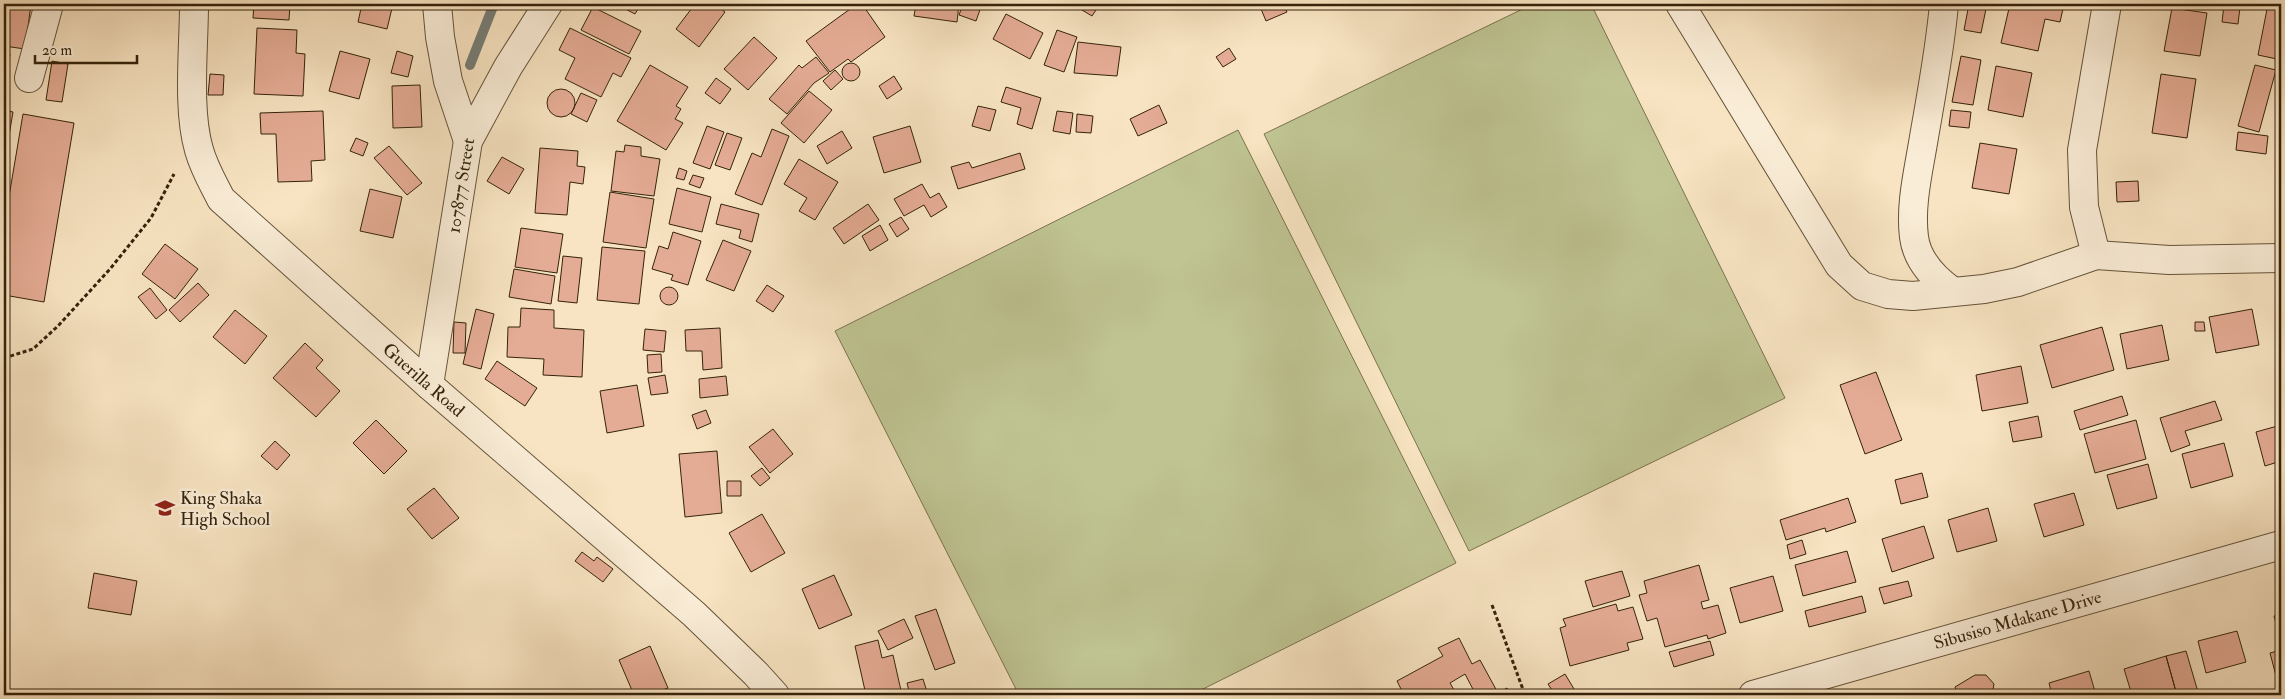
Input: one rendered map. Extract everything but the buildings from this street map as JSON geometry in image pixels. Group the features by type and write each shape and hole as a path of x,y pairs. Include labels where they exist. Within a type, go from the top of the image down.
{"street":[{"path":"29,78 49,4"},
{"name":"Guerilla Road","path":"194,4 193,115 198,150 208,175 227,205 429,385 694,614 775,695"},
{"path":"438,4 440,37 448,81 468,141"},
{"name":"107877 Street","path":"429,385 468,141 508,67 548,4"},
{"path":"1680,4 1839,264 1862,286 1888,294 1913,296 1984,289 2018,282 2096,256 2178,260 2281,258"},
{"path":"1944,4 1941,38 1918,169 1913,210 1914,238 1921,258 1935,279 1952,291"},
{"path":"2096,256 2084,207 2082,150 2107,4"},
{"name":"Sibusiso Mdakane Drive","path":"1753,695 2281,545"}],"path":[{"path":"4,358 33,348 58,326 110,269 151,218 181,159 198,150"},
{"path":"1492,605 1525,695"}],"green space":[{"path":"1533,4 1591,4 1785,398 1469,551 1264,134"},
{"path":"1238,130 1456,563 1191,695 1019,695 835,331"}],"waterway":[{"path":"470,65 494,4"}],"place":[{"name":"King Shaka High School","path":"165,508"}]}
